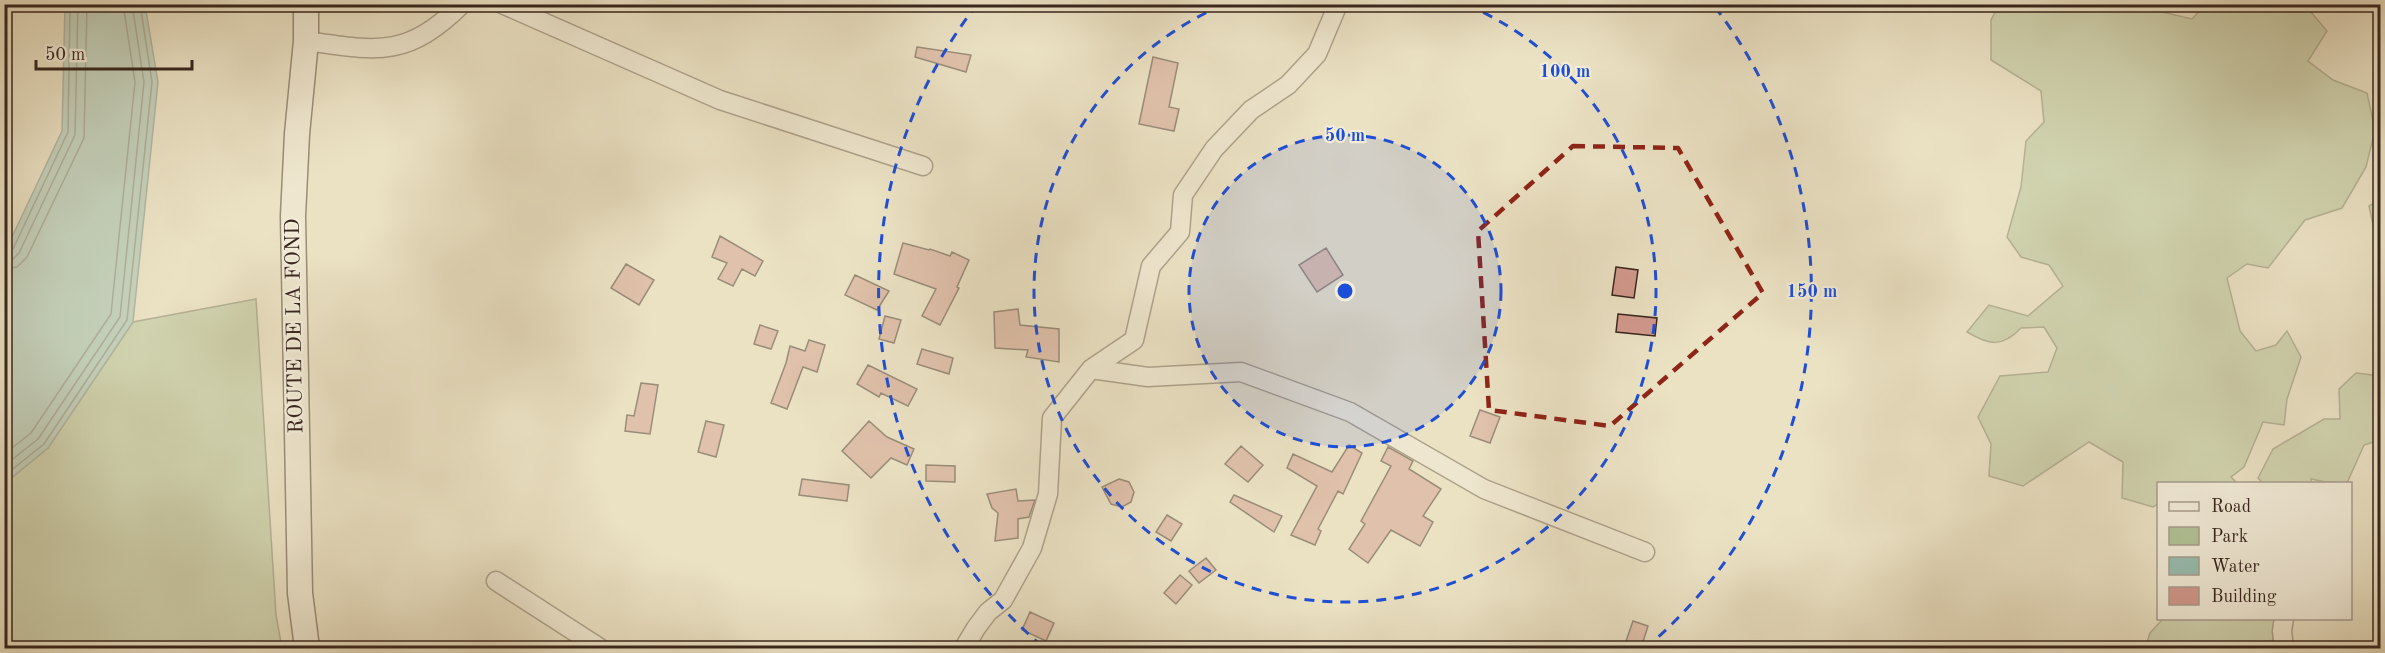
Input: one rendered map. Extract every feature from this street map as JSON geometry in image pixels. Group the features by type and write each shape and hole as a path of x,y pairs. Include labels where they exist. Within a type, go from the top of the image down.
{"street":[{"name":"ROUTE DE LA FOND","path":"306,4 306,41 297,134 293,216 300,593 307,648"},
{"path":"306,41 360,48 391,48 423,36 446,20 462,4"},
{"path":"502,4 720,100 923,166"},
{"path":"964,648 982,620 1003,600 1032,548 1048,494 1052,418 1091,369 1134,339 1151,266 1180,232 1183,195 1214,149 1251,110 1288,85 1317,54 1338,4"},
{"path":"1091,369 1148,377 1241,372 1350,412 1485,489 1645,552"},
{"path":"496,581 600,648"},
{"path":"2284,620 2282,631 2284,648"}],"highlighted area":[{"path":"1573,146 1678,148 1763,293 1610,426 1489,410 1478,231"}],"green space":[{"path":"1999,5 2139,5 2192,19 2205,5 2305,5 2327,31 2308,61 2333,80 2367,93 2375,130 2366,167 2342,208 2305,220 2268,268 2247,264 2227,278 2240,331 2256,351 2276,345 2287,331 2301,357 2287,399 2284,425 2263,422 2244,467 2231,477 2236,482 2157,482 2157,505 2153,507 2122,498 2123,462 2089,442 2023,486 1989,476 1991,444 1978,417 2000,376 2048,372 2057,348 2044,327 2021,328 2008,339 1995,342 1982,340 1967,332 1989,305 2028,316 2063,286 2049,265 2021,257 2007,237 2021,187 2026,141 2044,122 2041,91 1991,60 1991,20"},
{"path":"2380,199 2380,256 2369,206"},
{"path":"256,299 276,615 282,648 5,648 5,483 48,448 133,322"},
{"path":"2356,373 2380,376 2380,440 2364,445 2347,482 2311,479 2312,482 2262,482 2258,478 2273,449 2324,419 2340,419 2339,389"},
{"path":"2162,620 2275,620 2272,648 2145,648 2150,633"}],"water":[{"path":"65,5 145,5 158,82 133,322 48,448 5,483 5,252 62,131"}],"building":[{"path":"917,47 971,55 966,72 915,57"},
{"path":"1153,57 1178,63 1169,107 1179,109 1174,131 1139,124"},
{"path":"720,236 763,261 755,276 742,269 733,286 718,279 727,263 712,257"},
{"path":"903,243 950,256 952,252 969,260 957,287 959,288 940,325 922,316 936,289 894,274"},
{"path":"1326,248 1343,275 1317,292 1299,265"},
{"path":"626,264 654,280 639,305 611,288"},
{"path":"1616,267 1638,270 1634,298 1612,295"},
{"path":"855,275 889,291 877,310 845,295"},
{"path":"1018,309 1020,325 1059,329 1059,362 1026,357 1028,350 995,348 994,312"},
{"path":"1618,314 1657,318 1655,336 1616,332"},
{"path":"885,316 901,320 894,343 879,339"},
{"path":"760,325 778,331 771,349 754,344"},
{"path":"809,340 825,345 817,372 803,367 787,409 771,403 790,346 805,351"},
{"path":"922,349 953,358 949,374 917,364"},
{"path":"868,365 917,389 908,406 881,393 879,397 857,384"},
{"path":"641,383 658,385 650,434 625,431 627,415 634,416"},
{"path":"1480,410 1500,417 1490,443 1470,436"},
{"path":"706,421 724,425 716,457 698,452"},
{"path":"869,421 887,437 914,449 907,465 891,458 871,478 842,451"},
{"path":"1349,445 1362,453 1343,494 1338,491 1318,529 1321,531 1315,545 1291,535 1317,486 1287,468 1293,454 1332,472"},
{"path":"1241,446 1263,465 1248,482 1225,464"},
{"path":"1388,447 1413,461 1409,469 1441,489 1423,516 1433,522 1420,546 1391,530 1368,563 1349,549 1365,524 1361,521 1391,466 1381,461"},
{"path":"926,465 955,466 955,482 926,481"},
{"path":"802,479 849,485 847,501 799,495"},
{"path":"1119,479 1129,482 1134,492 1131,502 1122,507 1111,504 1102,487"},
{"path":"1016,489 1018,501 1035,500 1029,517 1018,519 1018,538 995,541 998,513 992,508 987,494"},
{"path":"1234,495 1282,516 1274,532 1230,502"},
{"path":"1167,515 1182,524 1171,541 1156,532"},
{"path":"1206,558 1216,570 1199,583 1189,571"},
{"path":"1180,575 1192,585 1176,604 1164,593"},
{"path":"1030,612 1054,623 1046,641 1022,630"},
{"path":"1633,621 1648,626 1641,648 1625,644"}]}
